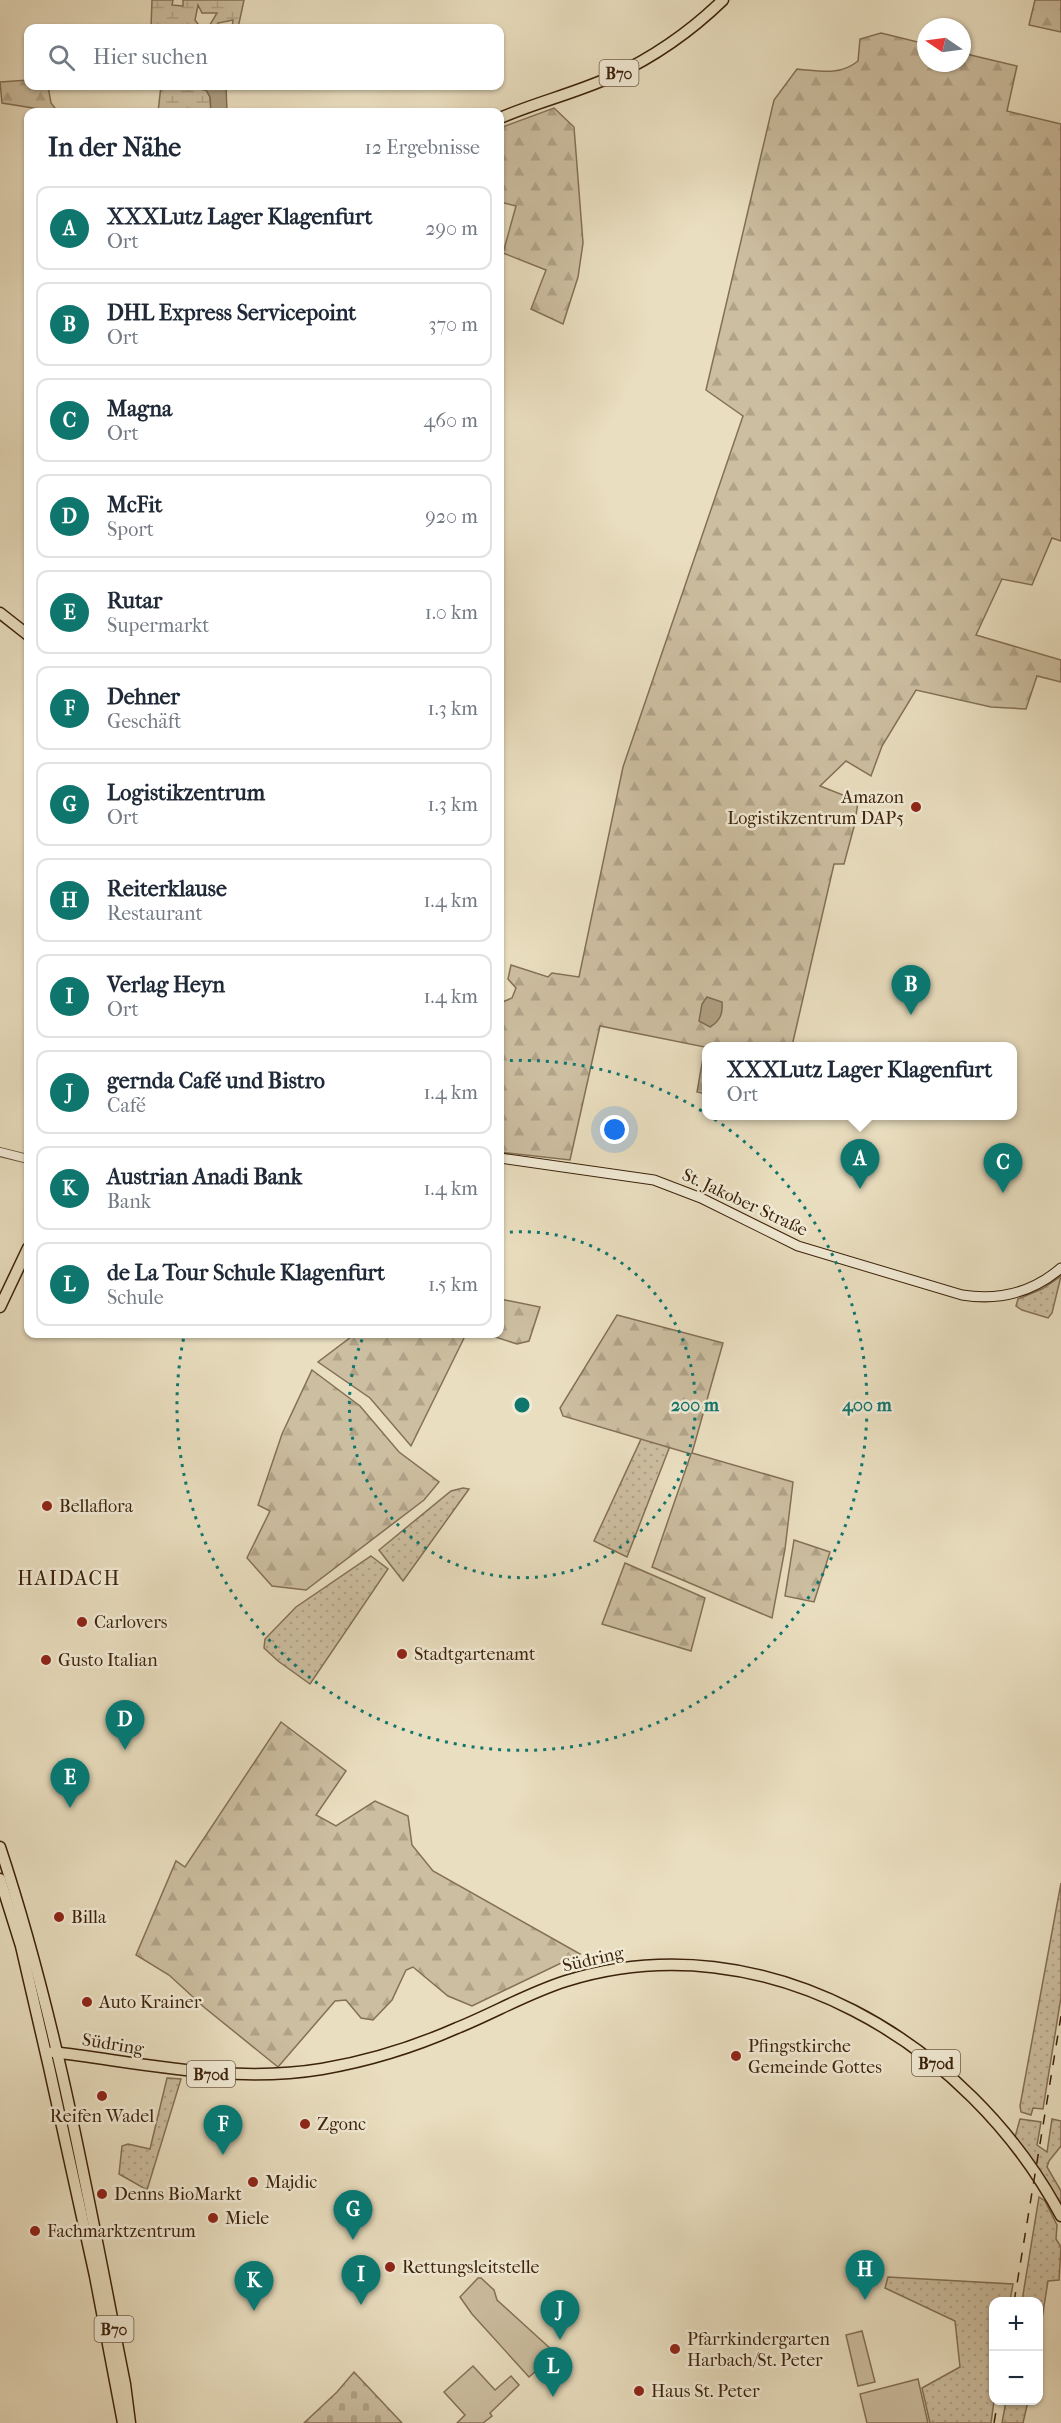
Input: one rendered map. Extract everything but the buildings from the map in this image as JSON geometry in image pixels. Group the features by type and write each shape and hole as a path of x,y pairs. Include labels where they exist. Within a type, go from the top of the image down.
{"main road":[{"name":"B70","path":"504,116 612,76 653,56 688,31 723,0"},
{"path":"0,613 24,632"},
{"name":"St. Jakober Straße","path":"504,1159 654,1180 701,1198 798,1246 956,1293 981,1297 1008,1295 1037,1285 1061,1268"},
{"path":"0,1307 24,1256"},
{"name":"B70","path":"0,1847 32,1947 63,2074 81,2176 125,2384 130,2423"},
{"name":"B70","path":"0,1878 21,1946 49,2067 81,2176 95,2276 123,2423"},
{"name":"Südring","path":"53,2052 214,2074 274,2074 320,2069 397,2051 458,2028 565,1981 601,1971 671,1964 721,1967 760,1975 823,1996 871,2019 915,2047 956,2080 999,2124 1031,2165 1061,2216"},
{"path":"49,2067 54,2037"},
{"path":"54,2037 76,2055 63,2074"}],"street":[{"path":"0,1152 24,1158"}],"green space":[{"path":"152,0 173,0 172,5 183,6 183,0 244,0 239,24 232,24 233,20 210,24 217,13 202,13 198,5 195,20 198,24 151,24"},
{"path":"1035,0 1061,0 1061,32 1029,25"},
{"path":"881,33 917,42 917,72 971,72 971,55 1017,66 1007,111 1061,124 1061,541 1052,538 1032,585 1002,579 976,635 1061,660 1061,682 1037,676 1026,709 991,707 916,690 882,746 871,776 846,761 820,786 858,801 855,823 844,864 834,864 793,1042 702,1042 702,1046 600,1026 570,1160 504,1152 504,1001 512,998 516,988 508,979 511,965 548,977 552,973 579,977 623,767 743,416 706,390 774,100 797,69 837,71 858,61 860,39"},
{"path":"24,80 24,90 49,90 51,103 55,108 33,108 2,103 0,82"},
{"path":"161,90 206,90 210,97 211,108 158,108"},
{"path":"554,108 574,127 583,243 578,277 563,324 531,309 546,270 504,253 516,206 504,203 504,127"},
{"path":"702,1064 702,1093 697,1092"},
{"path":"1061,1276 1052,1313 1048,1318 1016,1306 1018,1299 1042,1289"},
{"path":"504,1300 540,1307 529,1341 517,1344 498,1338 504,1338"},
{"path":"617,1315 723,1343 692,1453 793,1482 785,1549 772,1618 652,1567 691,1454 563,1416 560,1408"},
{"path":"350,1338 464,1338 411,1446 370,1398 318,1362"},
{"path":"312,1370 360,1406 399,1452 439,1482 424,1500 306,1590 272,1586 247,1558 270,1511 258,1505 282,1434"},
{"path":"642,1437 670,1446 627,1557 594,1541"},
{"path":"469,1489 403,1581 379,1550 451,1491"},
{"path":"794,1540 830,1552 814,1602 785,1596"},
{"path":"371,1556 388,1569 310,1684 264,1648 265,1639 296,1607"},
{"path":"625,1563 705,1598 691,1651 602,1624"},
{"path":"281,1722 346,1771 316,1815 336,1826 375,1801 408,1816 412,1845 433,1871 580,1954 472,2006 448,1996 413,1967 406,1970 392,2000 373,2020 361,2018 346,2000 335,2001 278,2067 205,2008 169,1975 136,1955 176,1861 185,1867"},
{"path":"1061,1883 1061,1997 1043,2109 1033,2108 1031,2115 1021,2112 1020,2106"},
{"path":"167,2078 181,2079 147,2190 119,2174 122,2146 128,2144 150,2149"},
{"path":"1020,2119 1041,2122 1037,2145 1047,2152 1052,2119 1061,2121 1061,2146 1047,2167 1061,2191 1061,2206 1038,2168 1015,2137"},
{"path":"1039,2197 1045,2201 1057,2225 1056,2239 1061,2247 1059,2280 1048,2281 1043,2313 1043,2297 1023,2297"},
{"path":"888,2277 1013,2284 1011,2297 989,2297 989,2405 993,2405 991,2423 930,2423 922,2388 960,2367 955,2321 885,2288"},
{"path":"478,2278 494,2290 497,2300 552,2350 552,2357 529,2377 472,2314 460,2297"},
{"path":"862,2331 875,2382 858,2386 846,2335"},
{"path":"473,2366 495,2390 511,2376 519,2385 483,2423 457,2423 465,2415 444,2392"},
{"path":"354,2372 402,2423 304,2423 337,2392"},
{"path":"918,2379 928,2423 867,2423 860,2394"},
{"path":"1005,2405 1027,2405 1023,2423 1002,2423"}],"shaded area":[{"path":"206,90 226,90 227,108 211,108 210,97"},
{"path":"707,997 722,1002 720,1017 710,1027 699,1021 702,1004"}],"railway":[{"path":"1015,2297 1061,2016"},
{"path":"994,2423 997,2405"}],"place":[{"name":"Amazon Logistikzentrum DAP5","path":"916,807"},
{"name":"DHL Express Servicepoint","path":"911,1015"},
{"name":"XXXLutz Lager Klagenfurt","path":"860,1189"},
{"name":"Magna","path":"1003,1193"},
{"name":"Bellaflora","path":"47,1506"},
{"name":"Carlovers","path":"82,1622"},
{"name":"Stadtgartenamt","path":"402,1654"},
{"name":"Gusto Italian","path":"46,1660"},
{"name":"McFit","path":"125,1750"},
{"name":"Rutar","path":"70,1808"},
{"name":"Billa","path":"59,1917"},
{"name":"Auto Krainer","path":"87,2002"},
{"name":"Pfingstkirche Gemeinde Gottes","path":"736,2056"},
{"name":"Reifen Wadel","path":"102,2096"},
{"name":"Zgonc","path":"305,2124"},
{"name":"Dehner","path":"223,2155"},
{"name":"Majdic","path":"253,2182"},
{"name":"Denns BioMarkt","path":"102,2194"},
{"name":"Miele","path":"213,2218"},
{"name":"Fachmarktzentrum","path":"35,2231"},
{"name":"Logistikzentrum","path":"353,2240"},
{"name":"Rettungsleitstelle","path":"390,2267"},
{"name":"Reiterklause","path":"865,2300"},
{"name":"Verlag Heyn","path":"361,2305"},
{"name":"Austrian Anadi Bank","path":"254,2311"},
{"name":"gernda Café und Bistro","path":"560,2340"},
{"name":"Pfarrkindergarten Harbach/St. Peter","path":"675,2349"},
{"name":"Haus St. Peter","path":"639,2391"},
{"name":"de La Tour Schule Klagenfurt","path":"553,2397"}],"district":[{"name":"HAIDACH","path":"69,1578"}]}
